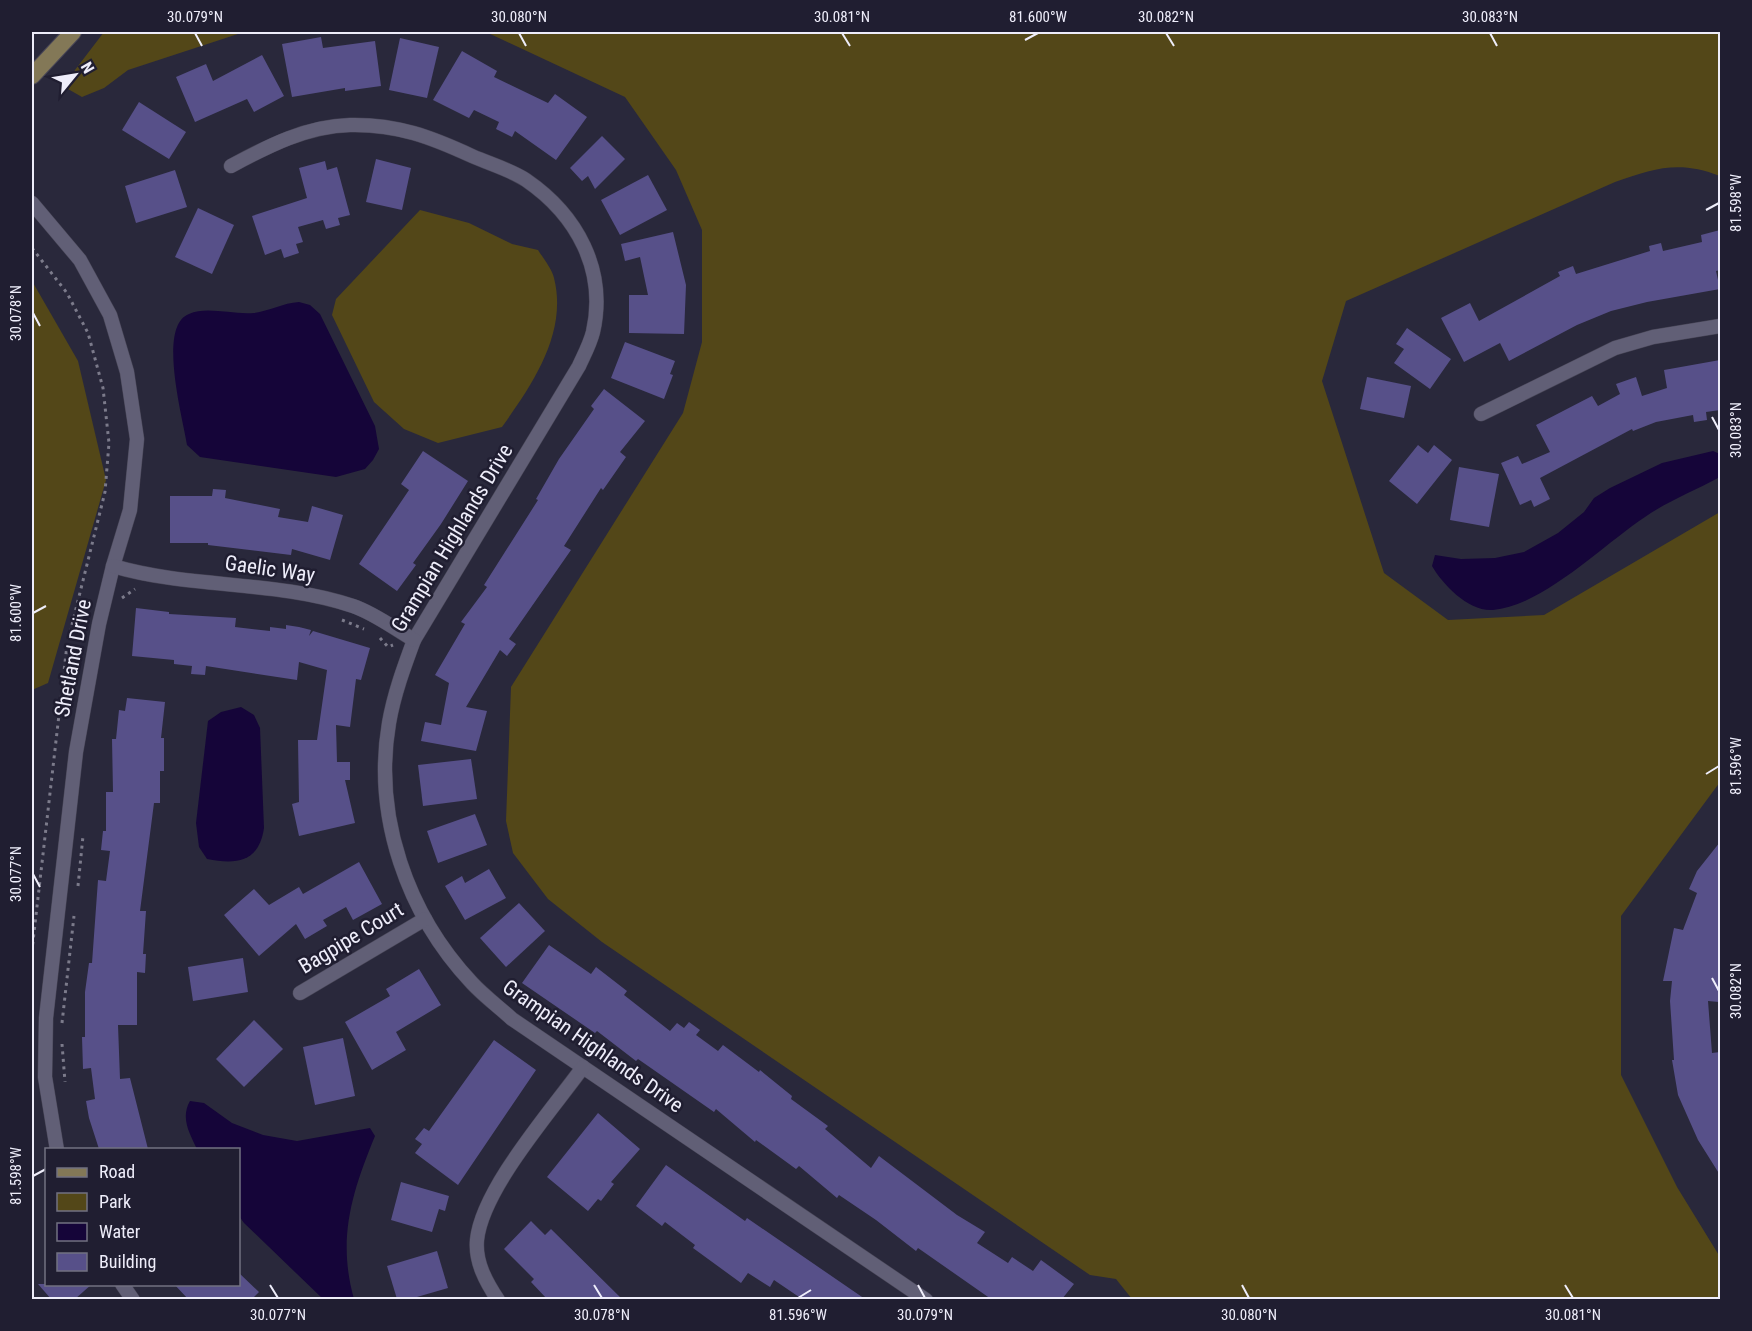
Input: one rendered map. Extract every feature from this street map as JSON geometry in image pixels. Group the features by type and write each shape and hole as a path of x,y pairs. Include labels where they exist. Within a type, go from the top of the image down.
{"main road":[{"path":"32,76 73,32"}],"street":[{"name":"Grampian Highlands Drive","path":"231,166 271,144 312,130 348,125 380,126 422,133 525,179 550,199 576,229 593,266 597,302 592,333 579,366 414,640 398,686 389,724 386,770 390,823 398,862 425,919 472,983 512,1019 926,1299"},
{"name":"Shetland Drive","path":"32,203 80,260 110,315 127,372 137,439 130,510 113,566 76,752 46,1018 45,1077 57,1148"},
{"path":"1481,414 1615,348 1653,337 1720,326"},
{"name":"Gaelic Way","path":"113,566 141,574 303,592 356,607 414,640"},
{"name":"Bagpipe Court","path":"300,993 425,919"},
{"path":"498,1299 483,1276 477,1241 483,1211 495,1188 583,1067"},
{"path":"123,1286 133,1299"}],"path":[{"path":"32,248 67,293 88,333 104,388 109,443 105,492 67,645 32,950"},
{"path":"122,598 133,588 143,590"},
{"path":"339,619 368,631"},
{"path":"377,635 388,647 414,640"},
{"path":"77,892 84,831"},
{"path":"61,1032 75,911"},
{"path":"62,1042 65,1082"}],"green space":[{"path":"104,32 244,32 128,70 104,88 82,97 68,89 75,70"},
{"path":"486,32 1720,32 1720,176 1706,171 1679,167 1629,177 1346,301 1322,381 1384,573 1448,620 1544,615 1720,512 1720,782 1621,916 1621,1075 1677,1187 1720,1257 1720,1299 1132,1299 1116,1279 1090,1275 602,942 548,899 513,853 506,821 511,687 683,413 702,342 702,230 676,170 625,97"},
{"path":"420,210 469,223 512,244 538,250 553,275 557,298 552,338 544,357 525,394 502,427 438,443 404,429 374,402 332,315 336,299"},
{"path":"32,281 78,361 106,480 48,683 32,690"}],"water":[{"path":"299,302 310,305 320,314 375,426 379,449 373,460 365,469 336,477 200,457 187,445 177,395 173,354 175,336 180,322 189,314 196,312 254,313"},
{"path":"1713,451 1720,454 1718,478 1654,511 1572,572 1532,598 1493,610 1475,607 1450,589 1432,566 1435,555 1461,559 1495,558 1524,552 1558,533 1584,512 1594,498 1610,488 1662,463"},
{"path":"241,707 254,715 260,728 264,828 257,848 245,858 237,861 207,859 199,847 196,823 208,721 221,712"},
{"path":"190,1101 204,1103 232,1123 263,1135 297,1141 370,1128 375,1136 354,1196 347,1236 349,1277 354,1299 323,1299 244,1223 240,1217 240,1148 197,1148 186,1120"}],"building":[{"path":"321,37 323,48 375,41 381,86 345,91 345,88 292,97 282,44"},
{"path":"400,38 439,47 427,98 389,90"},
{"path":"462,51 497,71 494,77 548,103 555,94 587,117 556,160 515,131 512,137 496,129 499,122 474,110 469,118 433,100"},
{"path":"262,55 284,96 254,112 247,99 195,122 176,77 206,64 213,81"},
{"path":"139,102 186,132 169,159 122,130"},
{"path":"602,136 625,159 595,189 588,176 582,181 570,168"},
{"path":"376,159 411,168 402,210 366,202"},
{"path":"325,161 327,170 337,167 350,215 338,218 340,225 326,229 323,220 298,227 303,242 296,244 299,253 284,258 281,249 265,255 252,216 307,198 299,168"},
{"path":"175,170 187,207 136,223 125,186"},
{"path":"648,175 667,210 620,235 601,200"},
{"path":"198,208 234,225 212,274 175,257"},
{"path":"1720,230 1720,270 1716,271 1720,289 1611,311 1577,325 1509,361 1500,343 1464,362 1441,318 1470,303 1479,321 1560,276 1558,272 1573,266 1576,274 1650,251 1649,246 1661,243 1663,251 1702,242 1701,235"},
{"path":"673,232 686,285 684,334 629,333 629,295 648,295 640,257 625,261 621,244"},
{"path":"1407,328 1451,359 1430,389 1394,363 1404,349 1396,344"},
{"path":"625,342 675,361 670,374 673,375 664,399 611,378"},
{"path":"1720,360 1720,410 1706,412 1707,420 1694,422 1693,415 1656,422 1633,431 1632,429 1540,478 1550,499 1534,507 1531,500 1520,505 1501,463 1518,456 1522,464 1550,452 1536,425 1592,396 1598,406 1620,394 1616,384 1636,377 1642,396 1667,388 1664,370"},
{"path":"1367,377 1411,386 1404,418 1360,409"},
{"path":"604,389 645,421 620,452 626,457 603,490 601,488 564,546 571,550 509,639 516,644 507,656 500,650 466,707 487,711 476,751 421,741 425,722 441,725 449,683 435,675 465,624 461,622 487,587 484,585 538,500 536,499 559,459 594,409 591,406"},
{"path":"1418,445 1428,453 1434,445 1452,460 1417,504 1389,481"},
{"path":"423,451 468,481 413,563 416,565 397,591 359,564 409,490 401,484"},
{"path":"1459,467 1499,474 1489,527 1450,520"},
{"path":"213,489 226,490 225,498 280,509 278,517 308,522 312,506 343,515 330,560 292,549 291,555 208,545 208,543 170,543 170,496 212,496"},
{"path":"136,608 169,612 169,614 236,618 235,627 270,631 270,627 286,629 286,625 299,627 311,630 309,636 313,631 370,648 361,680 356,679 350,727 336,725 337,762 350,762 350,780 345,780 355,823 299,836 292,804 299,802 298,740 317,740 327,670 299,662 297,680 206,666 205,675 191,674 192,666 174,664 174,660 132,656"},
{"path":"127,698 165,702 161,738 164,738 164,771 160,771 160,803 154,803 140,911 146,911 143,954 146,954 145,973 137,972 137,1025 118,1025 120,1079 130,1078 148,1148 99,1148 86,1101 95,1099 91,1068 83,1069 82,1037 85,1037 85,992 89,963 92,963 98,880 106,881 110,851 101,850 103,831 106,831 106,792 113,792 112,739 116,739 119,710 125,711"},
{"path":"471,759 477,799 423,806 418,765"},
{"path":"475,814 487,845 438,863 427,831"},
{"path":"1720,842 1719,1002 1708,1001 1712,1053 1720,1052 1720,1175 1698,1140 1678,1095 1672,1060 1674,1060 1670,1001 1672,981 1663,981 1674,928 1683,930 1697,893 1689,889 1697,871"},
{"path":"359,862 382,904 353,920 346,907 323,920 327,926 305,939 296,924 259,956 224,915 254,889 269,905 299,887 303,894"},
{"path":"489,869 506,898 465,920 445,886 462,876 465,883"},
{"path":"519,903 545,931 506,967 480,938"},
{"path":"549,945 591,974 596,967 627,991 624,995 670,1031 677,1023 684,1028 689,1022 700,1030 696,1035 718,1051 723,1045 759,1072 760,1070 792,1096 791,1099 828,1126 825,1129 871,1168 879,1156 957,1215 985,1232 977,1243 1008,1263 1012,1257 1033,1271 1041,1260 1074,1284 1062,1299 991,1299 918,1248 916,1251 839,1195 837,1198 799,1166 796,1169 756,1140 755,1142 716,1109 714,1112 638,1059 636,1061 597,1031 595,1033 522,983"},
{"path":"243,958 248,992 193,1001 188,967"},
{"path":"419,969 441,1005 396,1032 406,1050 372,1070 345,1022 390,996 386,989"},
{"path":"254,1020 283,1049 244,1087 216,1059"},
{"path":"343,1038 355,1096 315,1105 303,1047"},
{"path":"494,1040 536,1070 458,1185 415,1153 422,1144 415,1139 424,1128 429,1131"},
{"path":"598,1113 640,1149 611,1182 614,1184 601,1201 598,1199 588,1211 547,1177"},
{"path":"666,1165 745,1221 747,1218 865,1299 802,1299 774,1280 770,1287 748,1273 741,1283 693,1248 695,1245 665,1222 662,1226 636,1206"},
{"path":"401,1182 449,1196 445,1211 439,1209 432,1232 391,1220"},
{"path":"531,1221 545,1235 551,1229 622,1299 547,1299 531,1282 534,1279 504,1249"},
{"path":"437,1251 448,1288 410,1299 397,1299 387,1266"},
{"path":"240,1274 259,1292 252,1299 188,1299 176,1286 240,1286"},
{"path":"38,1284 90,1286 75,1299 51,1299"}]}
